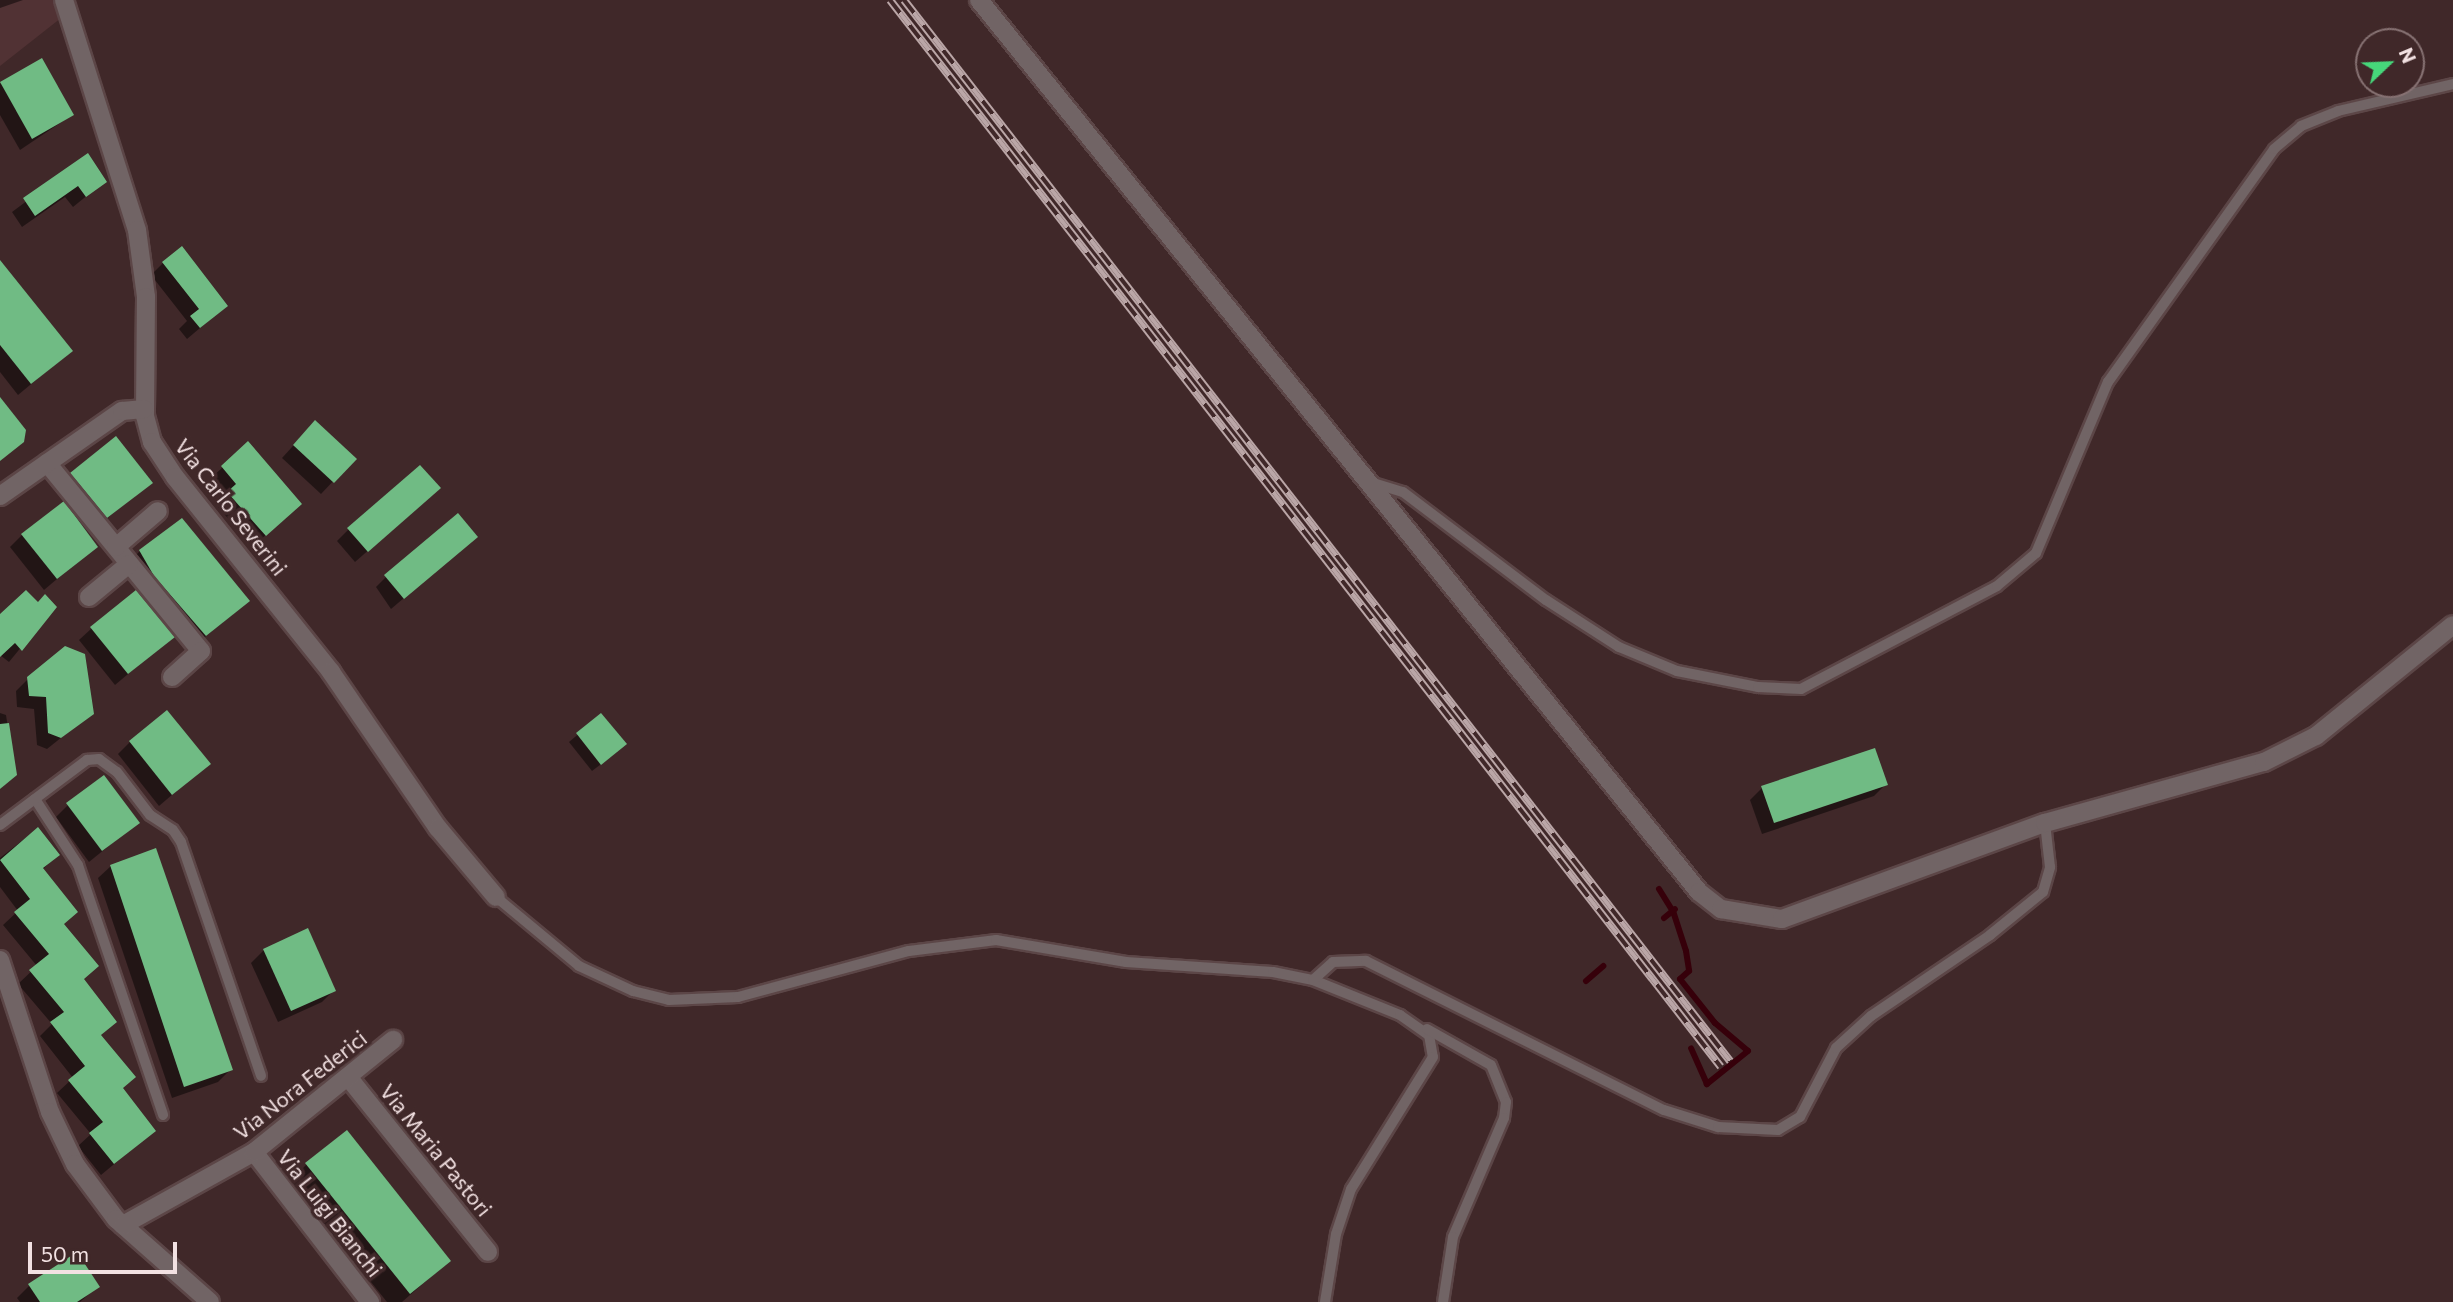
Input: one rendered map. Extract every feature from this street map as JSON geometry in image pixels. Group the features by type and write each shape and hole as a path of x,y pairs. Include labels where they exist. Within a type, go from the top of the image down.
{"street":[{"name":"Via Carlo Severini","path":"64,0 121,172 141,247 146,296 144,409 152,442 175,477 315,651 438,828 496,897"},
{"path":"979,0 1699,892 1721,909 1782,919 2045,823 2275,757 2316,736 2360,705 2453,625"},
{"path":"0,496 122,411 144,409"},
{"path":"47,463 201,651 172,677"},
{"path":"116,547 158,511"},
{"path":"89,597 129,564"},
{"path":"0,960 58,1133 89,1186 123,1225 210,1302"},
{"name":"Via Nora Federici","path":"123,1225 254,1153 393,1040"},
{"name":"Via Maria Pastori","path":"348,1077 488,1252"},
{"name":"Via Luigi Bianchi","path":"254,1153 370,1302"}],"lane":[{"path":"1370,482 1403,492 1546,600 1619,647 1677,671 1758,687 1801,689 1997,586 2036,553 2108,382 2274,149 2301,126 2337,111 2453,84"},
{"path":"0,825 87,760 99,759 117,772 150,815 178,836 261,1076"},
{"path":"35,799 78,864 163,1115"},
{"path":"1313,980 1333,962 1366,961 1664,1110 1718,1127 1779,1130 1800,1117 1836,1048 1871,1016 1990,936 2043,892 2050,867 2045,823"},
{"path":"496,897 579,966 634,991 670,1000 749,995 909,951 979,940 1036,944 1126,962 1242,967 1313,980 1421,1026 1491,1065 1506,1102 1504,1118 1453,1237 1443,1302"},
{"path":"1325,1302 1332,1252 1351,1189 1433,1057 1432,1041 1421,1026"}],"shaded area":[{"path":"0,0 55,0 61,18 0,66"}],"building":[{"path":"42,58 74,115 32,139 0,82"},
{"path":"88,153 107,182 86,197 78,186 35,216 23,198"},
{"path":"182,246 228,306 200,328 190,316 199,309 162,262"},
{"path":"0,260 73,351 31,384 0,345"},
{"path":"0,397 26,430 24,442 0,461"},
{"path":"315,420 357,459 334,483 293,445"},
{"path":"116,436 153,483 107,518 70,473"},
{"path":"248,441 302,504 266,536 227,492 236,484 221,466"},
{"path":"420,465 441,488 368,552 347,528"},
{"path":"64,501 98,547 57,579 21,534"},
{"path":"458,513 478,537 404,599 384,575"},
{"path":"182,518 250,601 206,636 154,576 139,550"},
{"path":"26,590 38,602 45,594 57,607 22,651 15,643 0,657 0,614"},
{"path":"136,590 175,637 128,674 90,627"},
{"path":"65,646 85,654 94,714 61,738 48,733 46,697 29,696 27,677"},
{"path":"167,710 211,764 172,795 129,741"},
{"path":"601,713 627,744 601,765 576,733"},
{"path":"9,723 17,775 0,789 0,724"},
{"path":"1875,748 1888,785 1774,823 1761,786"},
{"path":"104,775 140,823 102,851 66,803"},
{"path":"38,827 60,855 43,868 78,912 64,924 99,966 84,979 117,1022 101,1035 136,1077 123,1088 156,1131 114,1164 89,1133 103,1122 68,1080 85,1066 50,1022 64,1012 29,970 49,954 14,912 30,899 0,860"},
{"path":"156,848 233,1070 184,1087 110,865"},
{"path":"308,928 336,991 291,1011 263,949"},
{"path":"347,1130 451,1261 410,1294 305,1163"},
{"path":"77,1252 100,1287 77,1302 40,1302 28,1284"}],"waterway":[{"path":"1659,889 1673,911 1686,951 1689,971 1680,979 1715,1023 1748,1051 1707,1084 1691,1048"},
{"path":"1664,918 1675,909"},
{"path":"1586,981 1603,966"}],"railway":[{"path":"890,0 1721,1067"},
{"path":"904,0 1730,1061"}]}
